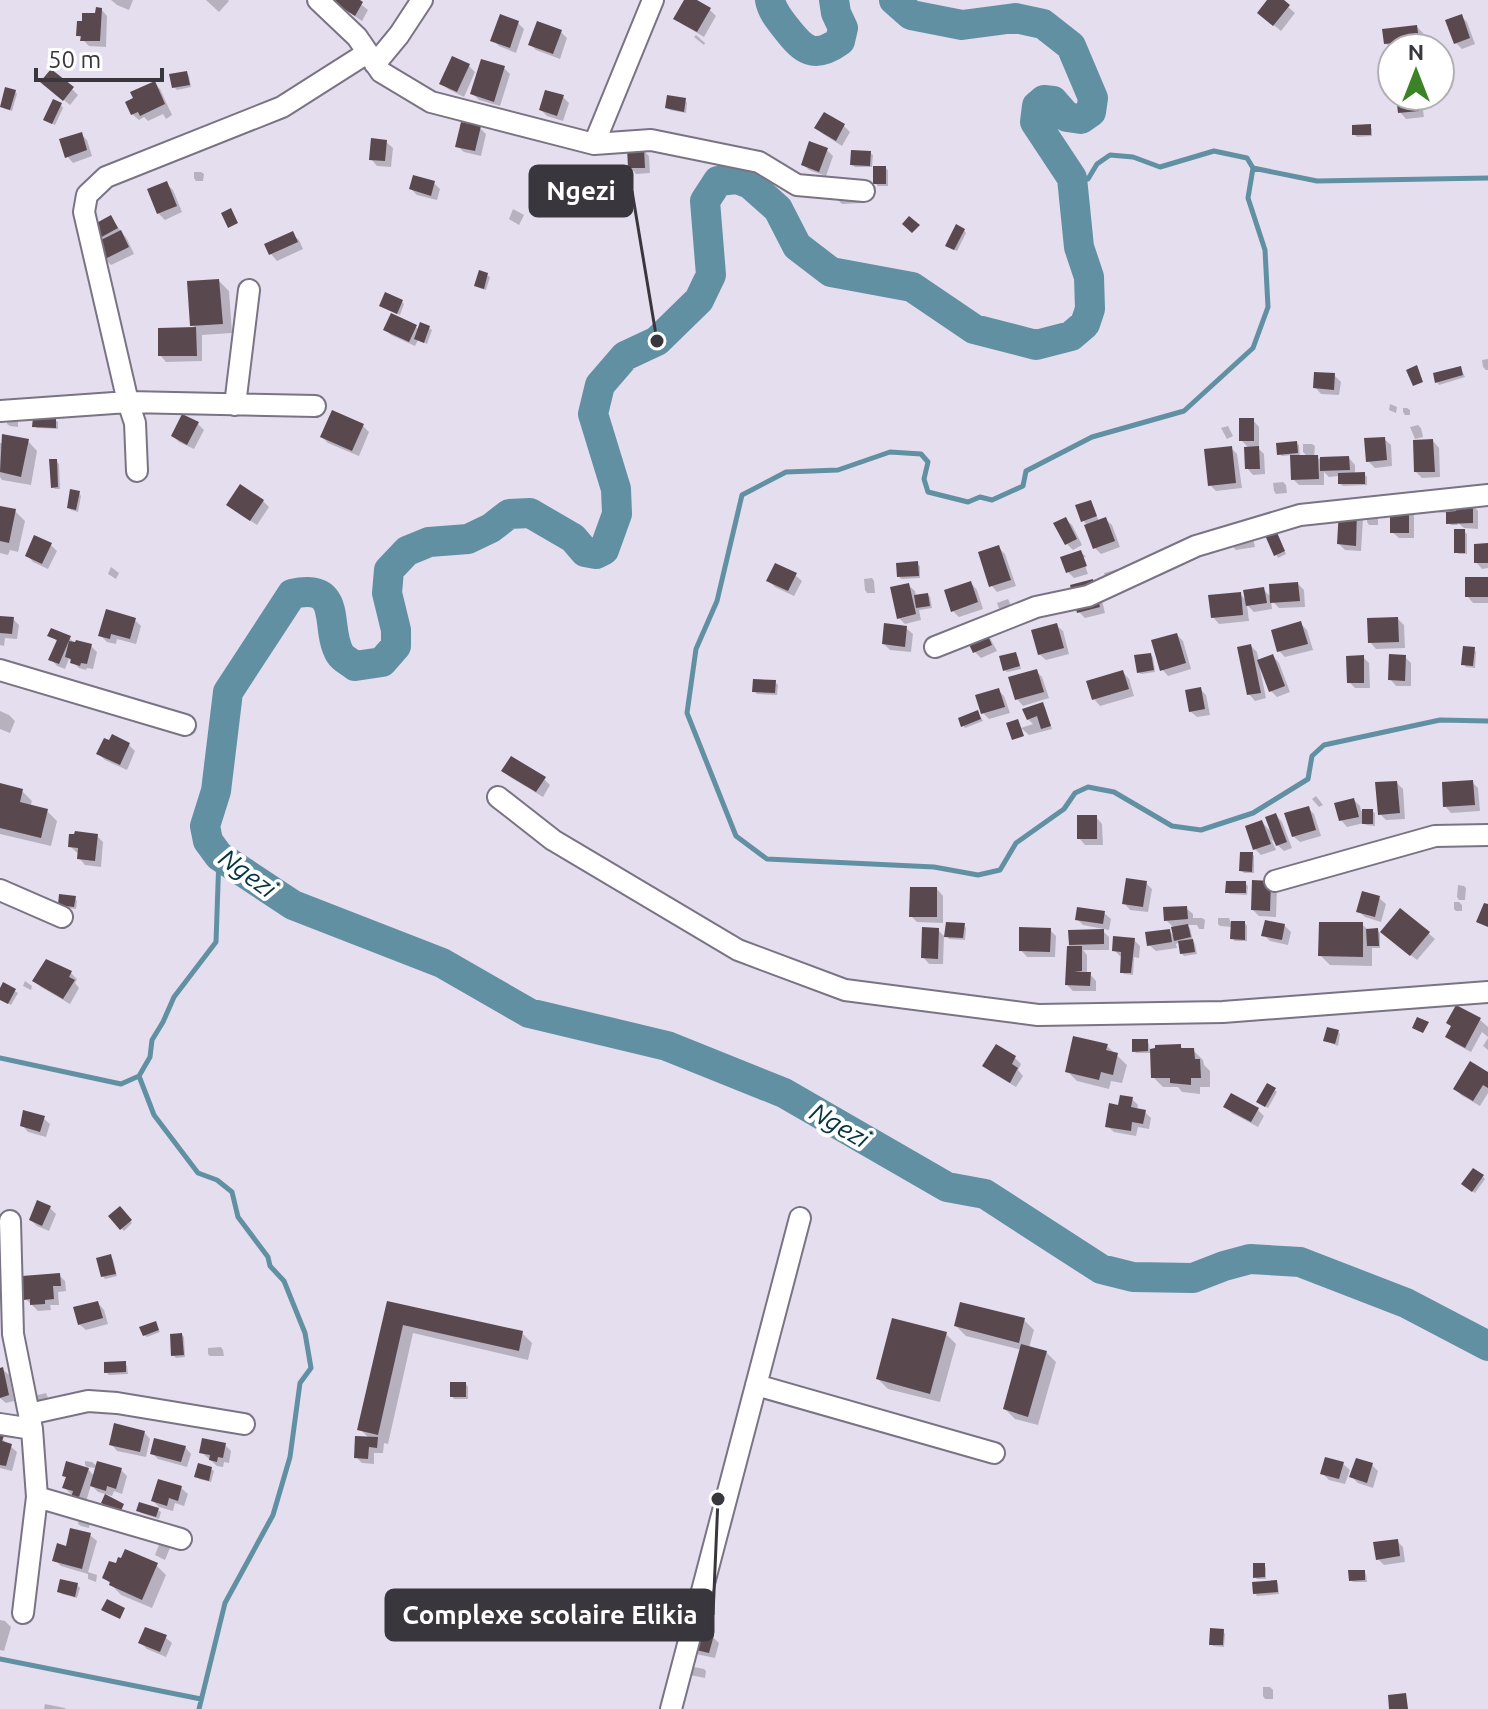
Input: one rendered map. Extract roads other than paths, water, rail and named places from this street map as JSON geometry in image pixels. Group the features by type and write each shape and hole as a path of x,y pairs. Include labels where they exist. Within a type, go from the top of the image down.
{"street":[{"path":"318,0 357,37 381,72 431,102 594,144 651,140 759,162 797,185 864,191"},
{"path":"137,471 135,423 84,212 87,195 106,177 282,107 371,59 399,35 422,0"},
{"path":"594,144 653,0"},
{"path":"235,405 249,290"},
{"path":"0,411 128,402 315,406"},
{"path":"935,647 1036,607 1088,596 1196,546 1300,515 1488,495"},
{"path":"0,670 185,725"},
{"path":"498,797 553,840 738,950 845,990 1038,1015 1223,1012 1488,992"},
{"path":"1275,881 1435,836 1488,835"},
{"path":"0,890 62,917"},
{"path":"671,1709 800,1218"},
{"path":"10,1221 13,1334 31,1421 37,1497 23,1613"},
{"path":"756,1385 994,1453"},
{"path":"0,1424 31,1421 88,1401 244,1424"},
{"path":"37,1497 181,1539"}],"waterway":[{"name":"Ngezi","path":"770,0 776,15 792,36 804,47 816,51 840,41 843,28 834,0"},
{"name":"Ngezi","path":"894,0 911,15 962,25 1015,18 1043,24 1071,46 1093,98 1091,112 1081,119 1067,117 1053,101 1044,100 1037,106 1035,122 1072,178 1079,247 1089,277 1090,309 1085,324 1071,336 1036,345 974,329 912,287 831,272 797,246 778,209 750,184 737,179 718,181 705,201 711,275 699,300 657,341 625,356 600,385 593,414 616,489 617,514 604,550 596,554 585,552 573,538 530,513 509,514 491,528 468,539 429,542 407,551 389,570 387,593 396,630 396,646 382,662 355,666 340,654 326,601 320,595 309,592 292,594 228,692 216,791 205,826 208,841 219,856 293,905 442,963 529,1013 667,1046 784,1093 947,1187 985,1194 1101,1269 1133,1277 1193,1278 1250,1259 1300,1262 1406,1303 1488,1346"},
{"path":"1072,178 1088,179 1097,164 1110,155 1133,157 1160,167 1214,151 1247,158 1253,168 1248,198 1265,250 1268,307 1253,348 1184,411 1092,437 1026,471 1023,486 992,500 980,497 968,502 928,492 924,479 928,462 921,454 890,452 838,470 786,472 742,495 717,601 696,649 687,713 736,836 767,859 934,867 978,875 1000,870 1016,843 1064,809 1075,793 1088,787 1114,792 1172,826 1201,830 1253,813 1308,779 1312,756 1324,745 1440,720 1488,721"},
{"path":"1253,168 1317,181 1488,178"},
{"path":"199,1709 225,1603 273,1515 290,1457 300,1383 311,1368 305,1333 284,1281 270,1266 268,1257 238,1217 232,1192 217,1180 198,1173 154,1115 139,1076 150,1057 152,1040 174,997 216,942 219,856"},
{"path":"0,1058 121,1084 139,1076"},
{"path":"0,1659 201,1699"}],"place":[{"name":"Ngezi","path":"657,341"},
{"name":"Complexe scolaire Elikia","path":"718,1499"}]}
